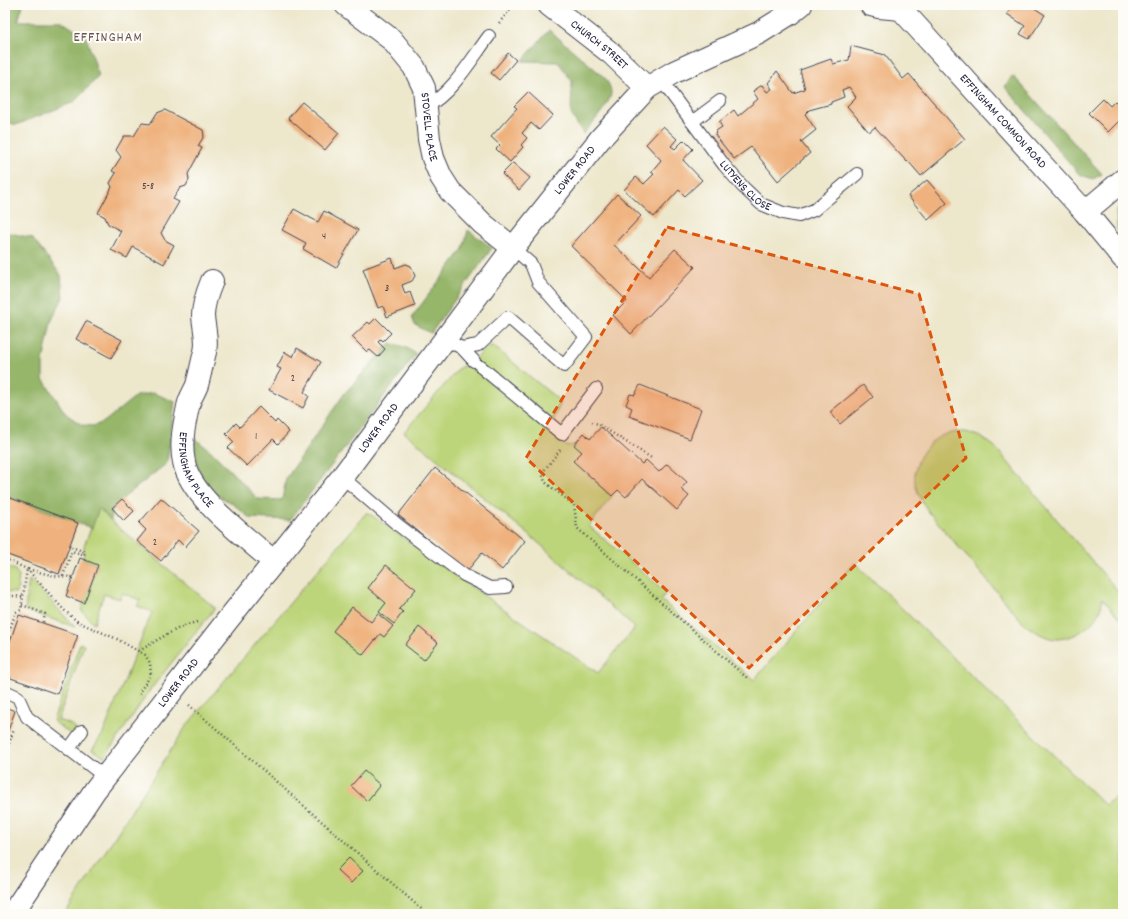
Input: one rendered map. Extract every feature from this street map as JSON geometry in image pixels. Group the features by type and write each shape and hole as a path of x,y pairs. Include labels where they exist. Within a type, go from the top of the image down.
{"street":[{"name":"STOVELL PLACE","path":"346,5 392,40 414,66 424,88 428,139 440,177 450,192 483,224 514,248"},
{"name":"CHURCH STREET","path":"549,5 612,54 654,84"},
{"name":"LOWER ROAD","path":"12,914 105,777 342,477 453,344 514,248 600,140 654,84 674,72 759,33 801,5"},
{"name":"EFFINGHAM COMMON ROAD","path":"871,5 879,7 901,7 1085,212 1123,258"},
{"path":"1085,212 1123,180"},
{"name":"EFFINGHAM PLACE","path":"212,281 205,299 203,316 206,332 206,347 197,385 188,406 183,436 182,450 184,463 188,476 213,508 274,562"}],"lane":[{"path":"426,106 434,102 448,91 489,36"},
{"name":"LUTYENS CLOSE","path":"654,84 692,122 724,165 743,187 761,204 783,213 799,216 814,210 857,174"},
{"path":"692,122 720,101"},
{"path":"453,344 478,345 508,317 564,366 586,337 538,282 531,264 514,248"},
{"path":"453,344 562,434 596,389"},
{"path":"342,477 398,525 464,575 490,588 506,587"},
{"path":"5,691 18,697 27,717 105,777"},
{"path":"69,749 82,731"}],"path":[{"path":"489,36 514,5"},
{"path":"573,419 598,424 653,459"},
{"path":"562,434 560,452 542,473 545,482 574,505 577,528 747,678"},
{"path":"63,576 70,551 84,555 85,552 69,546"},
{"path":"5,559 27,569 55,576 73,577"},
{"path":"9,644 5,642 16,612 21,610 27,569"},
{"path":"27,569 64,610 78,622 117,639 145,655 150,663 151,675 140,691 141,699"},
{"path":"5,595 23,597"},
{"path":"22,605 45,614 43,623"},
{"path":"139,651 170,633 190,624 199,622 202,624"},
{"path":"172,691 427,914"}],"highlighted area":[{"path":"667,227 919,294 966,458 749,668 526,458"}],"green space":[{"path":"5,5 23,5 18,21 61,21 86,37 99,76 74,102 16,125 5,121"},
{"path":"549,30 605,78 610,87 611,93 608,102 583,134 571,114 572,81 558,62 522,61"},
{"path":"1012,76 1102,174 1093,179 1079,174 1005,87"},
{"path":"1123,202 1123,240 1118,234 1116,212"},
{"path":"468,230 492,248 431,333 415,325 412,317 463,249"},
{"path":"5,232 32,238 61,275 63,297 51,322 43,362 43,379 66,414 82,425 93,426 104,422 136,396 154,393 175,402 167,463 112,508 111,521 99,508 92,528 5,496"},
{"path":"390,343 405,347 416,354 290,520 250,518 232,503 211,492 200,473 193,455 194,438 211,451 258,499 282,500 286,479 344,394"},
{"path":"493,346 561,402 551,427 559,440 566,446 574,445 582,452 574,462 612,496 589,526 666,592 661,600 754,680 855,563 1105,805 1123,791 1123,914 65,914 187,725 367,512 489,599 598,673 635,628 533,538 404,432 460,367 471,365 486,347"},
{"path":"966,432 981,437 994,446 1123,597 1123,622 1102,598 1101,607 1095,620 1077,634 1070,637 1052,639 1036,632 1025,625 928,511 920,497 915,483 916,466 919,459 935,439 950,433"},
{"path":"99,508 111,521 215,608 150,690 105,757 92,750 103,734 152,612 137,606 140,600 122,593 120,599 104,594 94,623 81,610 98,565 83,559 84,546"},
{"path":"5,566 15,570 19,576 17,593 5,592"},
{"path":"29,580 43,593 75,627 25,610"},
{"path":"80,643 84,645 58,720 70,725 76,730 73,736 53,721"}],"building":[{"path":"1013,5 1030,5 1045,15 1029,39 1020,34 1025,26 1007,14"},
{"path":"851,46 885,55 903,79 909,74 965,139 921,176 875,127 869,132 847,106 856,97 849,87 842,90 844,97 831,102 831,104 809,110 805,114 816,130 801,142 810,153 778,181 751,147 734,159 715,135 716,131 722,127 719,122 734,110 738,116 758,99 753,91 762,85 767,92 772,89 768,83 777,71 793,93 805,89 800,70 831,59 833,64 849,60"},
{"path":"508,53 516,60 499,80 491,73"},
{"path":"528,92 553,115 539,130 531,123 522,133 527,138 521,145 523,147 510,162 496,149 500,145 491,137 517,108 514,106"},
{"path":"1103,99 1110,106 1115,101 1123,108 1123,117 1108,132 1089,113"},
{"path":"302,102 339,133 325,150 288,118"},
{"path":"165,110 203,130 204,136 198,146 202,148 188,174 189,180 186,186 180,188 173,199 179,202 161,233 165,240 174,245 164,264 133,247 127,258 111,250 121,231 108,224 105,217 98,213 112,187 110,183 116,173 112,171 121,157 116,150 124,136 134,136 142,123 150,124 157,113"},
{"path":"663,126 677,139 671,146 675,149 684,140 693,149 683,160 702,180 685,196 679,190 654,217 624,190 636,177 644,184 654,174 651,172 661,160 646,144"},
{"path":"513,163 530,178 519,190 502,174"},
{"path":"927,180 947,203 928,220 908,196"},
{"path":"617,194 641,216 614,245 649,277 675,249 695,267 631,334 613,315 627,301 571,246"},
{"path":"294,209 318,222 324,211 358,230 336,268 303,249 306,243 282,230"},
{"path":"392,258 395,268 406,264 411,266 415,276 412,281 402,285 405,294 410,292 415,306 387,317 383,306 378,308 363,269"},
{"path":"376,318 391,333 383,341 381,339 378,342 385,349 378,357 370,350 367,352 352,337 368,322 370,324"},
{"path":"86,321 122,340 111,358 76,339"},
{"path":"297,348 321,362 304,392 309,396 303,408 269,390 281,369 277,367 285,352 293,357"},
{"path":"640,385 701,409 690,439 629,416 632,408 626,405 630,394 635,395"},
{"path":"863,385 873,397 840,424 830,412"},
{"path":"259,407 275,423 277,420 289,432 278,444 273,439 247,466 228,448 234,442 226,434 236,423 240,427"},
{"path":"601,427 642,464 646,460 659,472 667,464 687,482 681,489 689,496 677,510 642,479 626,497 618,490 612,496 573,461 582,452 574,445 584,433 590,439"},
{"path":"435,468 525,541 502,570 482,553 467,571 398,515"},
{"path":"5,496 78,523 59,574 5,554"},
{"path":"161,498 199,531 185,547 178,540 161,561 137,541 146,530 139,523"},
{"path":"122,499 134,511 124,521 112,508"},
{"path":"80,558 98,565 84,603 66,596"},
{"path":"386,565 416,589 399,609 403,612 394,624 379,612 386,603 368,588"},
{"path":"352,607 371,622 378,614 393,626 384,637 380,634 363,655 333,631"},
{"path":"19,615 78,635 57,694 5,676 5,656"},
{"path":"419,627 438,643 424,660 405,645"},
{"path":"5,707 15,711 5,739"},
{"path":"364,771 380,785 367,801 351,786"},
{"path":"349,858 363,871 351,883 337,870"}],"district":[{"name":"EFFINGHAM","path":"108,38"}]}
